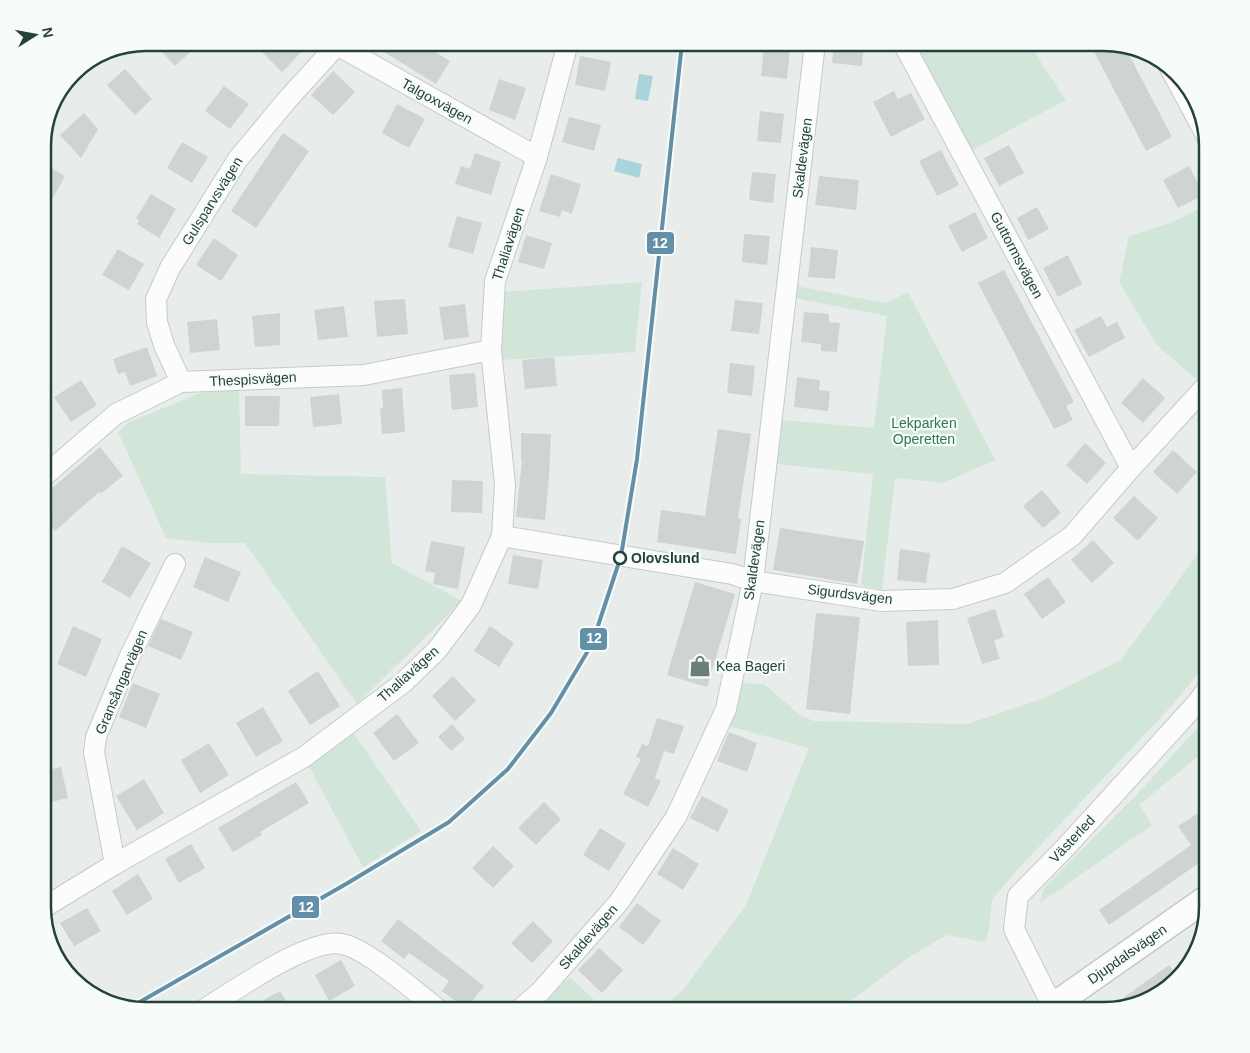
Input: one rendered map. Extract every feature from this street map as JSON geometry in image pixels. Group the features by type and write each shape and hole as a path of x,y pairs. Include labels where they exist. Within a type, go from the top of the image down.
{"street":[{"name":"Gulsparvsvägen","path":"181,382 164,344 157,322 156,299 170,268 238,159 286,100 331,51"},
{"name":"Talgoxvägen","path":"348,51 537,157"},
{"name":"Thaliavägen","path":"51,903 115,864 290,766 403,683 438,650 471,605 502,536 505,485 491,350 495,281 537,157 566,51"},
{"name":"Skaldevägen","path":"528,1002 541,991 619,902 676,817 726,708 753,581 814,51"},
{"name":"Guttormsvägen","path":"908,51 1131,468"},
{"name":"Thespisvägen","path":"51,470 116,414 181,382 364,375 491,350"},
{"name":"Sigurdsvägen","path":"502,536 732,574 753,581 882,601 953,599 1005,583 1072,536 1131,468 1199,395"},
{"name":"Gransångarvägen","path":"115,864 94,752 96,737 129,658 175,564"},
{"name":"Västerled","path":"1049,1002 1014,930 1018,896 1098,812 1199,701"},
{"name":"Djupdalsvägen","path":"1062,1002 1199,904"},
{"path":"216,1002 297,954 321,944 342,943 361,951 429,1002"}],"green space":[{"path":"919,51 1033,51 1066,100 971,151"},
{"path":"1199,209 1198,381 1157,345 1119,282 1129,236 1173,222"},
{"path":"642,282 635,352 501,360 501,292"},
{"name":"Lekparken Operetten","path":"796,286 886,303 908,292 995,460 943,483 895,478 882,590 861,585 873,474 777,464 782,420 874,428 887,316 795,298"},
{"path":"210,389 239,389 241,474 385,477 392,563 462,601 357,704 245,543 209,543 166,538 118,432 129,422"},
{"path":"1199,552 1199,672 1176,701 1016,871 992,900 989,929 985,942 947,935 911,956 849,1002 669,1002 684,989 746,905 809,748 725,725 740,683 764,684 800,715 814,721 967,724 1047,697 1121,660"},
{"path":"1199,726 1199,756 1139,805 1152,825 1040,903 1044,888 1145,786"},
{"path":"352,731 421,831 363,867 307,763"},
{"path":"570,977 597,1002 543,1002"}],"water":[{"path":"639,74 653,76 648,101 635,99"},
{"path":"618,158 642,164 639,178 614,171"}],"building":[{"path":"161,51 191,51 175,66"},
{"path":"261,51 302,51 282,72"},
{"path":"383,51 434,51 450,61 436,84"},
{"path":"764,51 790,51 787,79 761,76"},
{"path":"833,51 863,51 862,66 832,63"},
{"path":"1094,51 1129,54 1172,137 1146,151"},
{"path":"580,56 611,62 605,91 575,85"},
{"path":"125,69 152,99 135,115 107,85"},
{"path":"333,71 355,92 333,115 311,95"},
{"path":"499,79 526,88 515,120 489,110"},
{"path":"224,86 249,104 230,129 205,111"},
{"path":"894,91 898,99 911,93 925,119 891,137 873,102"},
{"path":"397,104 425,119 409,148 382,133"},
{"path":"760,111 784,114 781,143 757,141"},
{"path":"84,113 98,129 81,158 60,135"},
{"path":"569,117 601,125 594,151 562,142"},
{"path":"283,133 309,151 256,228 231,211"},
{"path":"182,142 208,157 192,183 167,168"},
{"path":"1009,145 1024,173 999,186 984,158"},
{"path":"941,150 959,185 937,196 919,161"},
{"path":"475,153 501,162 491,195 455,184 461,166 470,169"},
{"path":"1189,166 1199,185 1199,198 1178,208 1163,180"},
{"path":"51,168 65,176 51,201"},
{"path":"752,172 776,174 773,203 749,200"},
{"path":"551,174 581,184 572,214 562,210 560,217 539,211"},
{"path":"819,176 859,180 856,210 815,205"},
{"path":"151,194 176,209 159,238 137,224 139,221 136,218"},
{"path":"1037,207 1049,229 1028,240 1017,218"},
{"path":"975,212 988,238 962,252 948,226"},
{"path":"457,216 482,223 473,254 448,247"},
{"path":"744,234 770,236 767,265 742,262"},
{"path":"526,235 552,243 544,269 518,262"},
{"path":"214,238 238,255 221,281 196,265"},
{"path":"811,247 838,250 835,279 808,277"},
{"path":"118,249 144,264 129,290 102,275"},
{"path":"1068,255 1082,284 1058,297 1043,268"},
{"path":"1004,270 1074,402 1066,406 1073,420 1054,429 978,283"},
{"path":"405,299 408,334 377,337 374,301"},
{"path":"735,300 763,303 759,334 731,331"},
{"path":"465,304 469,337 444,340 439,307"},
{"path":"344,306 348,337 318,340 314,310"},
{"path":"804,312 829,314 829,322 840,323 837,352 821,351 821,344 801,342"},
{"path":"280,313 280,345 255,347 252,316"},
{"path":"1101,316 1107,327 1117,322 1125,338 1089,357 1074,330"},
{"path":"217,319 220,350 190,353 187,322"},
{"path":"147,347 157,376 130,386 125,372 118,374 113,359"},
{"path":"554,357 557,386 525,389 522,360"},
{"path":"730,363 755,366 752,396 727,393"},
{"path":"475,373 478,407 452,410 449,375"},
{"path":"797,377 820,380 819,390 830,391 828,411 794,407"},
{"path":"1143,378 1165,398 1143,423 1121,403"},
{"path":"81,380 97,405 71,422 54,397"},
{"path":"402,388 405,432 382,434 380,409 383,408 382,390"},
{"path":"339,394 342,424 313,427 310,397"},
{"path":"245,396 280,396 279,426 245,426"},
{"path":"718,429 751,434 738,518 741,519 736,554 657,542 661,510 705,516"},
{"path":"521,433 551,434 545,520 516,517 522,461"},
{"path":"1085,443 1106,463 1087,484 1066,465"},
{"path":"100,447 123,476 100,494 99,492 55,531 51,526 51,489"},
{"path":"1173,450 1197,472 1177,494 1153,472"},
{"path":"452,480 483,481 482,513 451,512"},
{"path":"1042,490 1061,513 1043,528 1023,506"},
{"path":"1134,496 1158,518 1138,541 1113,518"},
{"path":"780,528 864,541 857,584 773,570"},
{"path":"1093,540 1114,563 1092,583 1071,560"},
{"path":"431,541 465,547 458,589 433,584 435,573 425,571"},
{"path":"122,546 151,563 130,598 102,582"},
{"path":"900,549 930,553 926,583 897,580"},
{"path":"513,555 543,560 538,589 508,584"},
{"path":"205,557 241,572 228,602 193,587"},
{"path":"1048,577 1066,602 1042,619 1024,594"},
{"path":"695,582 735,594 707,687 667,675"},
{"path":"995,609 1004,637 994,641 1000,659 982,664 967,618"},
{"path":"816,613 860,617 850,714 806,709"},
{"path":"161,619 193,632 181,660 148,646"},
{"path":"938,620 939,665 908,666 906,622"},
{"path":"73,626 102,639 86,677 57,664"},
{"path":"490,626 514,643 499,667 474,651"},
{"path":"318,671 340,706 310,725 288,691"},
{"path":"453,676 476,701 455,721 432,696"},
{"path":"133,683 160,694 146,728 119,717"},
{"path":"263,707 283,741 256,757 236,723"},
{"path":"397,714 419,743 394,761 373,733"},
{"path":"657,718 684,726 674,754 664,751 655,778 661,781 648,807 623,794 641,759 636,757 642,744 648,746"},
{"path":"452,724 465,739 451,751 438,737"},
{"path":"729,732 757,743 747,772 717,761"},
{"path":"209,743 229,775 200,793 181,760"},
{"path":"61,767 68,798 51,802 51,769"},
{"path":"144,779 164,813 137,830 116,796"},
{"path":"296,782 309,803 260,832 262,835 233,852 218,828"},
{"path":"702,796 729,810 718,832 690,818"},
{"path":"544,802 561,819 536,845 518,828"},
{"path":"1199,813 1199,863 1109,925 1099,910 1191,845 1178,826"},
{"path":"600,828 626,844 609,871 583,855"},
{"path":"191,844 205,868 179,883 165,859"},
{"path":"493,846 514,866 493,888 472,868"},
{"path":"673,848 699,864 683,890 657,874"},
{"path":"138,874 153,899 127,915 112,891"},
{"path":"637,903 661,921 643,945 619,927"},
{"path":"87,908 101,931 74,946 60,923"},
{"path":"398,919 484,986 471,1002 457,1002 442,991 449,981 409,953 404,959 381,941"},
{"path":"533,921 553,941 532,963 511,943"},
{"path":"599,948 623,970 602,993 578,970"},
{"path":"341,960 355,986 329,1001 315,975"},
{"path":"1169,965 1173,971 1162,982 1151,989 1140,995 1119,1000"},
{"path":"280,991 287,1002 260,1002"}],"transit line":[{"name":"12","path":"140,1002 346,884 449,822 508,769 551,713 592,644 621,556 637,459 681,51"}],"place":[{"name":"Olovslund","path":"620,558"},
{"name":"Kea Bageri","path":"700,666"}]}
